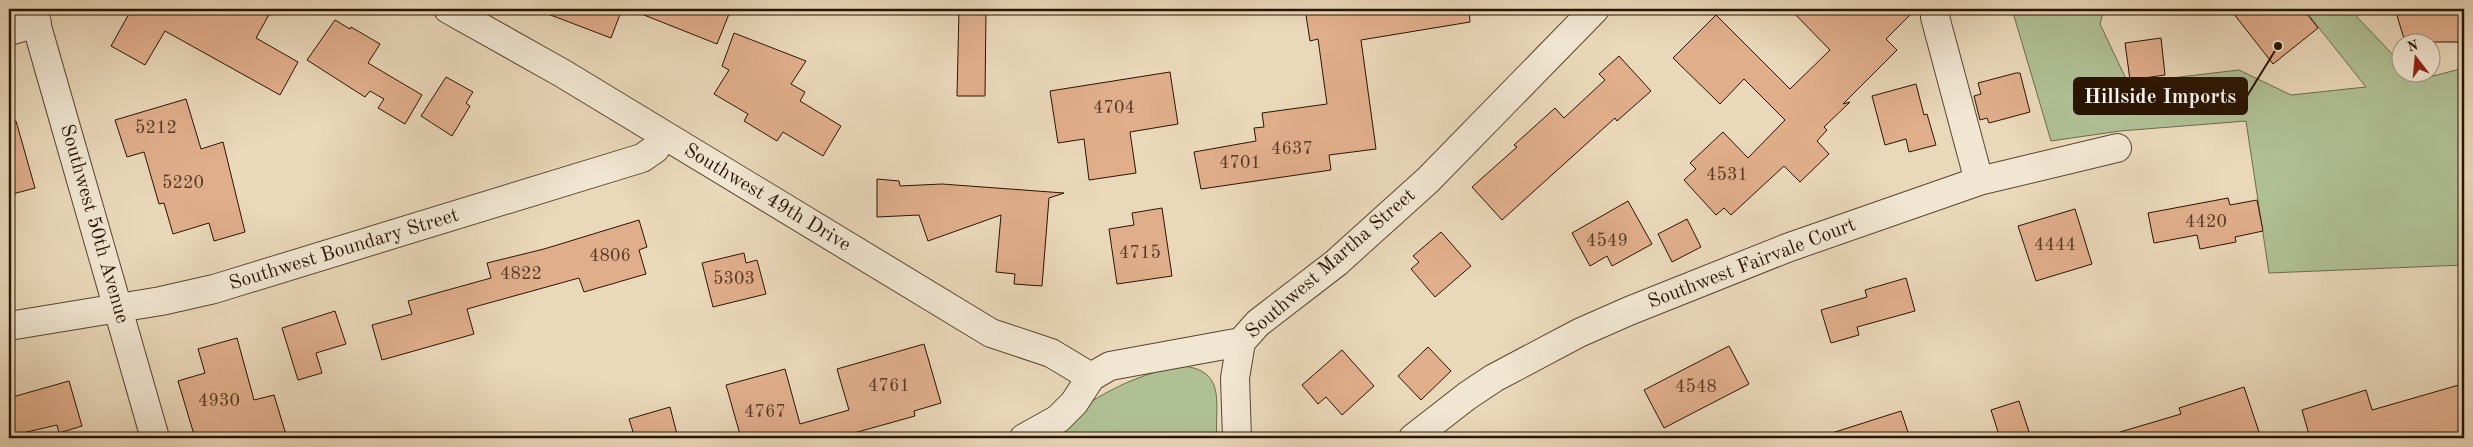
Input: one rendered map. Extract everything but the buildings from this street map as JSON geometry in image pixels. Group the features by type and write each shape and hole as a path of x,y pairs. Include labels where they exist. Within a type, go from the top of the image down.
{"street":[{"name":"Southwest 49th Drive","path":"448,9 664,136 991,333 1051,353 1091,377"},
{"name":"Southwest Martha Street","path":"1024,438 1058,419 1074,403 1091,377 1110,366 1240,342 1258,323 1336,264 1428,180 1595,9"},
{"path":"9,31 35,16"},
{"name":"Southwest 50th Avenue","path":"35,16 155,438"},
{"path":"1935,17 1980,181"},
{"name":"Southwest Boundary Street","path":"9,326 118,308 214,289 642,158 655,149 664,136"},
{"name":"Southwest Fairvale Court","path":"1413,438 1467,396 1494,378 1586,330 1788,248 1980,181 2117,148"},
{"path":"1237,438 1236,378 1240,342"}],"green space":[{"path":"2012,9 2104,9 2100,24 2128,83 2239,70 2291,95 2366,87 2304,9 2355,9 2357,17 2390,52 2390,82 2440,82 2440,74 2464,68 2464,265 2269,273 2246,121 2120,131 2051,141"},
{"path":"1183,366 1197,369 1207,375 1213,383 1217,402 1217,438 1044,438 1091,402 1126,383 1164,370"}],"place":[{"name":"Hillside Imports","path":"2278,46"}]}
